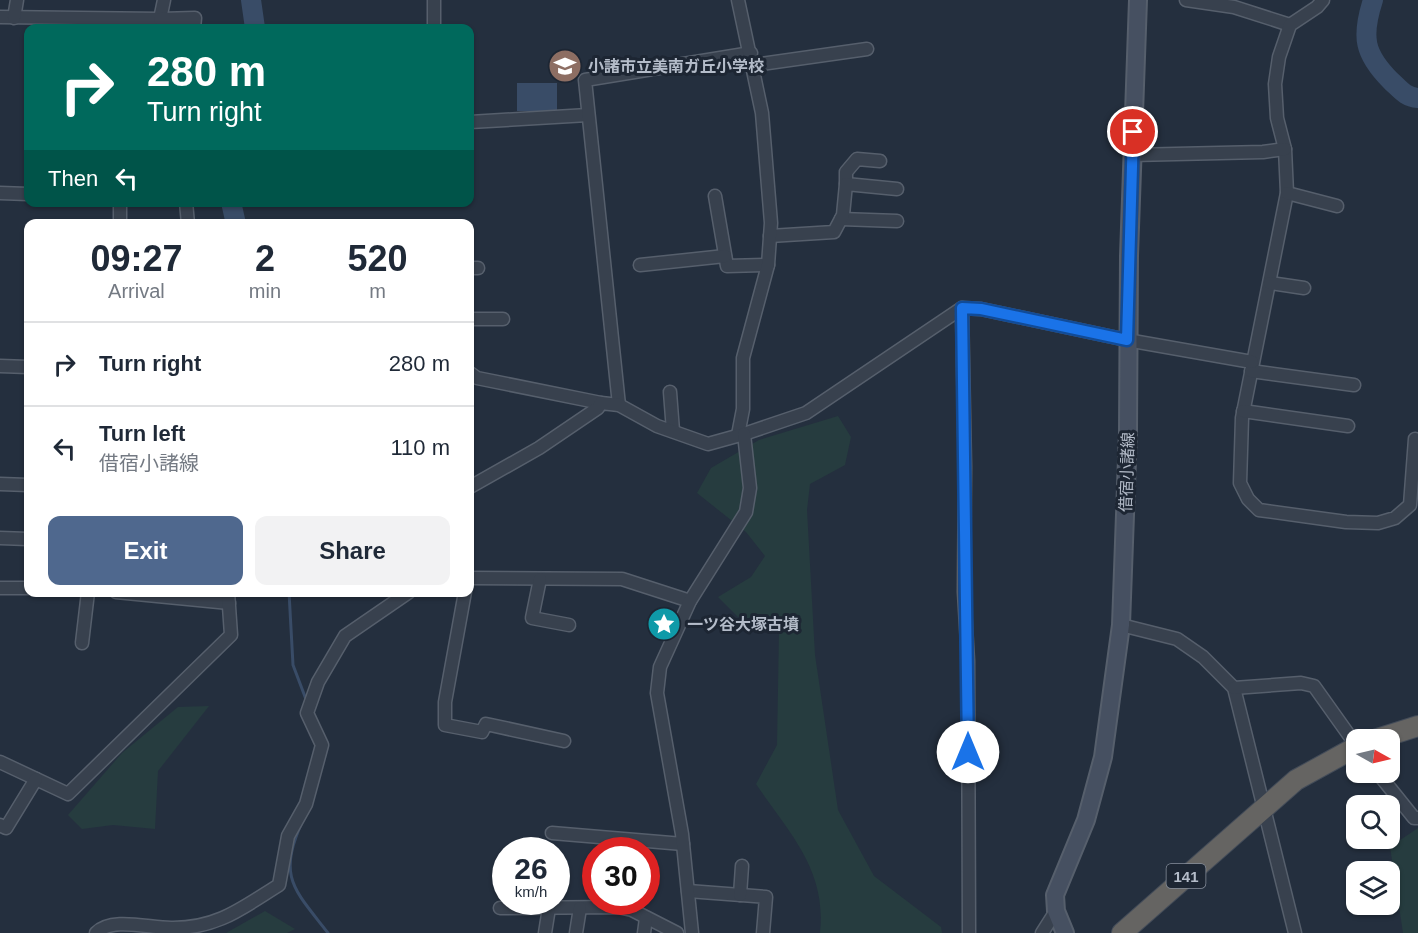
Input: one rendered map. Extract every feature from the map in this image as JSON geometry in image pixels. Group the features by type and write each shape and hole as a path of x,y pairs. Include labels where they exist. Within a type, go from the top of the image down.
{"highway":[{"path":"1400,732 1418,726"},
{"name":"141","path":"1122,933 1296,780 1346,752"},
{"name":"141","path":"1142,933 1239,841 1256,814"}],"main road":[{"name":"借宿小諸線","path":"1056,911 1055,895 1086,820 1103,757 1121,625 1138,0"},
{"path":"1056,911 1065,933"}],"street":[{"path":"14,18 17,0"},
{"path":"160,19 164,0"},
{"path":"434,0 434,24"},
{"path":"692,933 683,844 657,693 660,667 690,601 746,512 750,488 741,435 743,358 768,265 770,236 762,113 738,0"},
{"path":"1186,0 1234,7 1290,25"},
{"path":"1323,0 1317,7 1290,25 1279,57 1275,84 1277,118 1285,149 1287,193 1243,411 1240,483 1248,499 1259,510 1346,522 1378,523 1395,518 1410,505 1414,439"},
{"path":"0,18 195,18 194,24"},
{"path":"619,405 585,80 752,59 867,49"},
{"path":"474,122 588,115"},
{"path":"1132,155 1263,152 1285,149"},
{"path":"770,236 834,232 841,219 846,172 857,159 880,160"},
{"path":"846,184 897,189"},
{"path":"0,193 24,194"},
{"path":"1287,193 1337,206"},
{"path":"715,196 727,266 768,265"},
{"path":"841,219 897,221"},
{"path":"640,265 725,256"},
{"path":"1270,283 1304,288"},
{"path":"962,308 969,933"},
{"path":"474,376 619,405 673,431 708,444 806,412 962,308 981,309 1252,367 1354,385"},
{"path":"474,319 503,319"},
{"path":"0,366 24,367"},
{"path":"670,392 673,431"},
{"path":"474,485 539,448 598,408 601,403"},
{"path":"1243,411 1348,426"},
{"path":"0,484 24,485"},
{"path":"0,538 24,539"},
{"path":"474,578 622,579 690,601"},
{"path":"540,579 532,618 569,625"},
{"path":"0,588 24,588"},
{"path":"82,643 87,597"},
{"path":"0,762 68,794 231,635 229,598 210,597"},
{"path":"96,933 102,927 116,925 174,928 220,921 279,885 288,836 306,804 322,745 307,713 318,682 345,636 402,597"},
{"path":"464,597 445,702 445,725 482,732 486,724 564,741"},
{"path":"1121,625 1177,639 1203,657 1234,688 1256,814 1294,933"},
{"path":"1234,688 1301,683 1314,686 1346,732"},
{"path":"0,825 6,828 36,779"},
{"path":"1386,783 1414,818 1418,818"},
{"path":"552,833 683,844"},
{"path":"740,895 742,866"},
{"path":"688,891 766,897 763,933"},
{"path":"570,908 618,907 677,933"},
{"path":"576,933 580,908"},
{"path":"1042,933 1056,911"},
{"path":"545,933 548,915"},
{"path":"644,933 646,918"}],"green space":[{"path":"838,416 851,437 845,465 810,484 807,510 815,655 838,810 874,876 941,927 942,933 820,933 821,911 812,871 793,837 756,784 777,745 779,631 738,617 718,597 751,577 765,556 746,532 697,493 711,468 759,440"},
{"path":"209,706 158,771 155,829 113,825 82,829 68,815 122,753 178,707"},
{"path":"1418,828 1418,933 1403,933 1400,913 1400,861 1392,861 1390,849 1400,849 1400,840"},
{"path":"265,911 295,929 287,933 226,933"}],"water":[{"path":"517,83 557,83 557,111 517,111"}],"waterway":[{"path":"251,0 254,24"},
{"path":"1373,0 1366,35 1370,53 1382,71 1400,90 1418,98"},
{"path":"232,207 235,219"},
{"path":"289,597 293,665 307,702"},
{"path":"303,820 295,839 290,869 298,892 328,933"}],"place":[{"name":"小諸市立美南ガ丘小学校","path":"565,66"},
{"name":"一ツ谷大塚古墳","path":"664,624"}],"route":[{"path":"968,752 968,661 964,592 965,467 962,308 981,309 1127,340 1133,132"}]}
